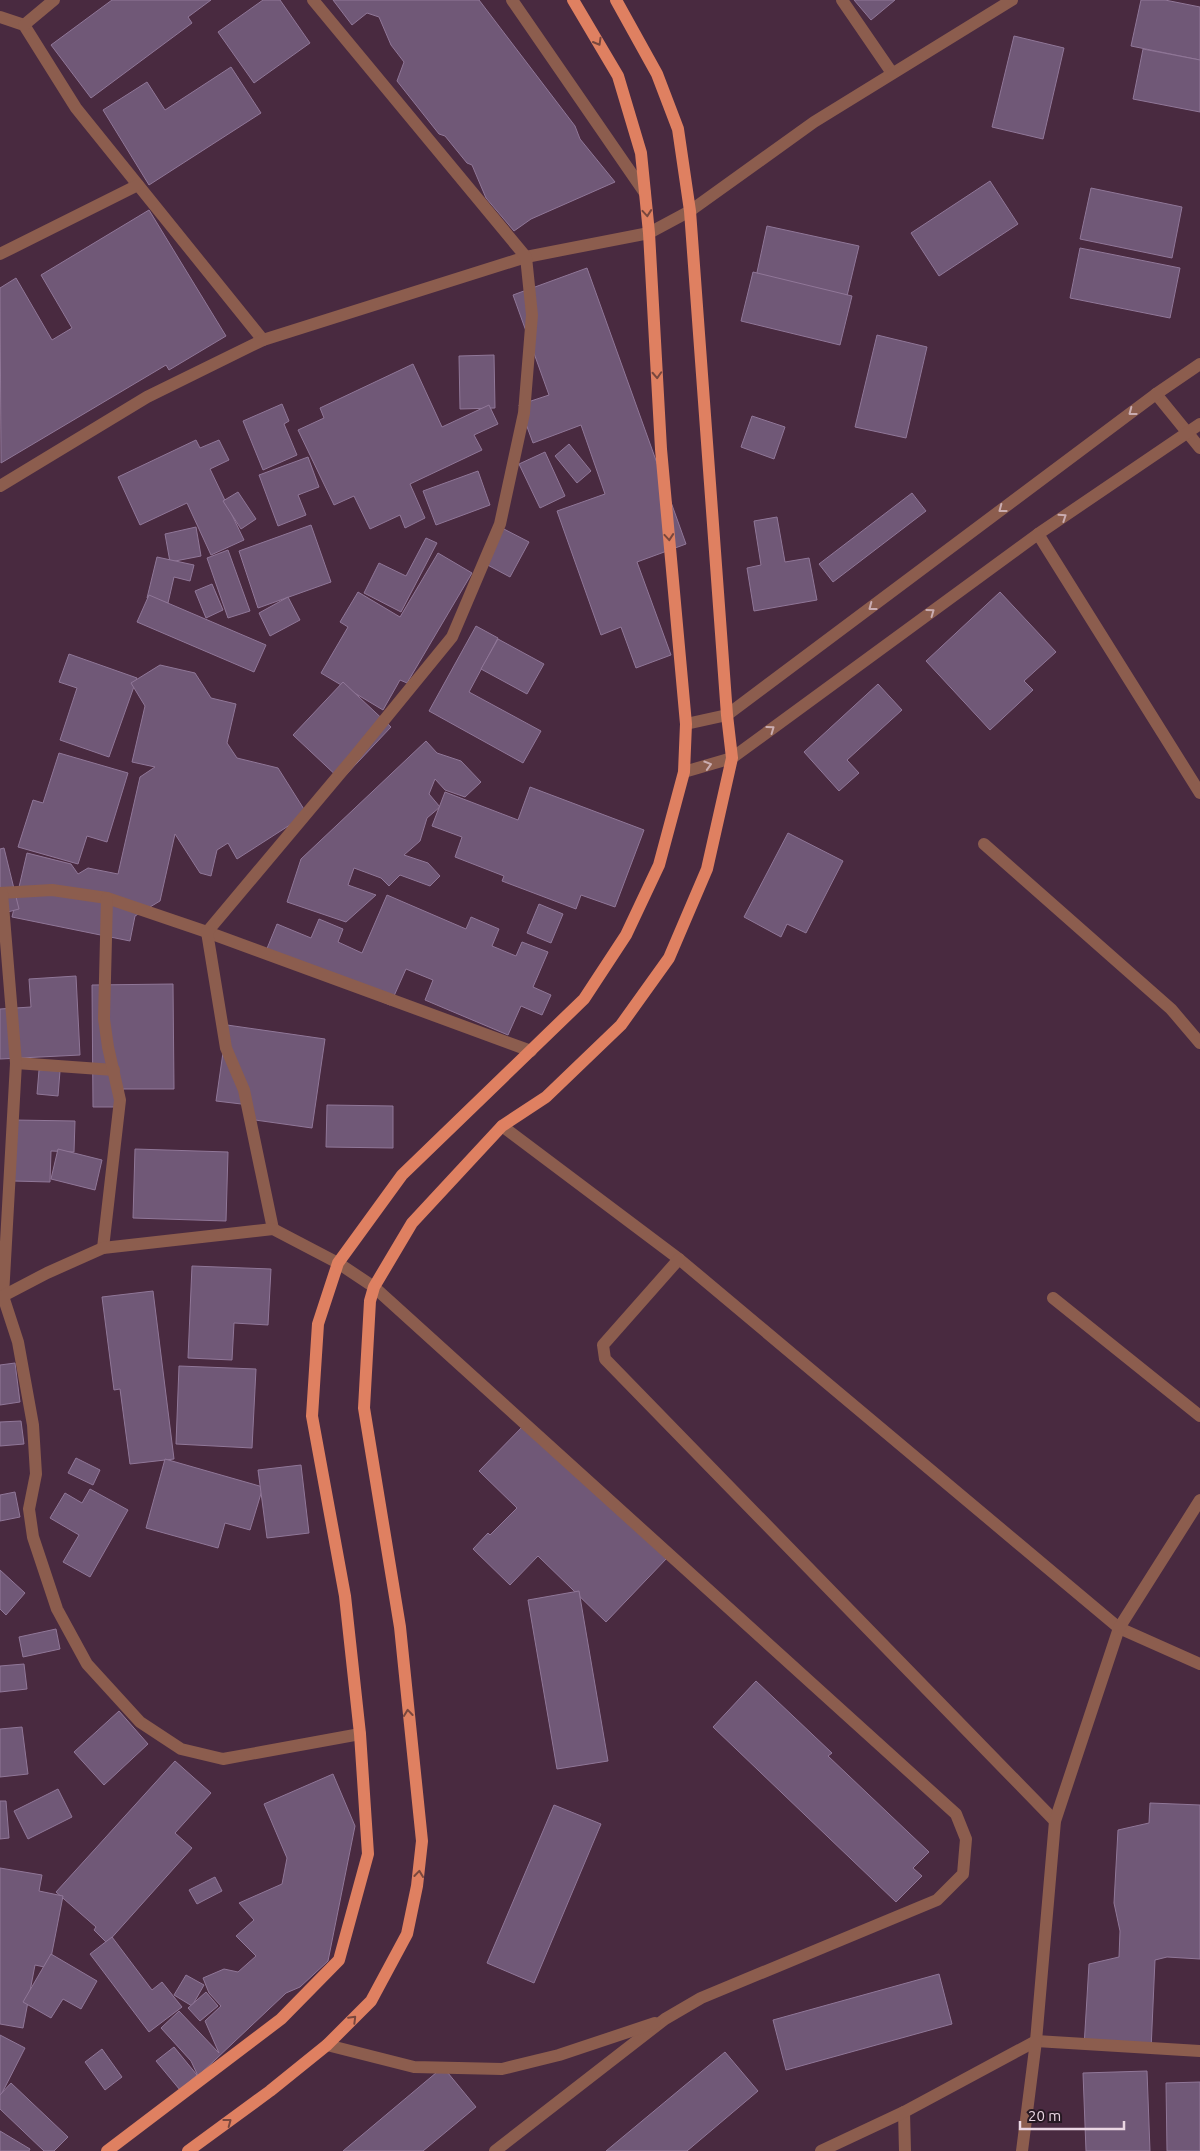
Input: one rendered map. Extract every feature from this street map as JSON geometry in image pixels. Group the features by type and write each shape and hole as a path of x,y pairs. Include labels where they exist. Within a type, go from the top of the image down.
{"main road":[{"path":"108,2151 281,2019 339,1960 368,1854 360,1734 345,1596 312,1416 318,1324 338,1263 402,1175 584,999 626,935 659,865 684,772 686,724 661,449 649,233 641,153 618,76 574,0"},
{"path":"188,2151 270,2091 327,2045 371,2001 407,1934 417,1886 422,1841 400,1627 364,1408 370,1301 374,1287 412,1223 502,1126 546,1097 621,1025 669,958 707,869 732,758 727,715 690,211 678,129 657,74 616,0"}],"street":[{"path":"24,25 54,0"},
{"path":"206,932 354,757 452,637 500,524 524,413 532,315 526,257 313,0"},
{"path":"512,0 645,193"},
{"path":"842,0 892,73"},
{"path":"0,486 147,397 263,340 526,257 649,233 690,211 814,122 1012,0"},
{"path":"0,17 24,25 76,108 263,340"},
{"path":"0,254 138,185"},
{"path":"686,724 727,715 1156,394 1200,364"},
{"path":"1156,394 1200,448"},
{"path":"684,772 732,758 1038,534 1200,424"},
{"path":"1038,534 1200,793"},
{"path":"984,844 1171,1009 1200,1043"},
{"path":"360,1734 223,1759 182,1749 140,1722 87,1664 57,1609 33,1537 29,1509 36,1474 33,1425 18,1342 1,1296 16,1063 1,893 52,890 107,898 206,932 531,1051"},
{"path":"103,1248 120,1100 104,1019 107,898"},
{"path":"206,932 226,1048 244,1090 273,1229"},
{"path":"0,1038 14,1038"},
{"path":"16,1063 114,1070"},
{"path":"502,1126 678,1259 1119,1628 1200,1664"},
{"path":"1,1296 103,1248 273,1229 338,1263 374,1287 956,1814 966,1839 963,1874 937,1900 701,1998 665,2019 495,2151"},
{"path":"678,1259 603,1345 605,1359 1055,1821"},
{"path":"1053,1298 1200,1416"},
{"path":"1022,2151 1036,2041 1055,1821 1119,1628 1200,1500"},
{"path":"327,2045 414,2067 502,2069 559,2055 665,2019"},
{"path":"821,2151 904,2112 1036,2041 1200,2052"},
{"path":"904,2112 905,2151"}],"building":[{"path":"112,0 211,0 188,17 192,23 91,98 51,45"},
{"path":"263,0 280,0 310,43 254,83 218,32"},
{"path":"333,0 479,0 575,126 580,139 615,182 531,219 514,231 486,198 472,165 467,163 445,136 439,134 397,81 404,62 391,45 379,17 367,13 352,25"},
{"path":"854,0 895,0 871,20"},
{"path":"1141,0 1165,0 1200,7 1200,60 1131,46"},
{"path":"1014,36 1064,48 1043,139 992,127"},
{"path":"1143,49 1200,60 1200,112 1133,99"},
{"path":"231,67 261,113 149,185 103,110 147,82 165,110"},
{"path":"990,181 1018,224 939,276 911,233"},
{"path":"1091,188 1182,207 1172,258 1080,239"},
{"path":"149,210 226,336 169,370 166,365 1,463 0,288 16,278 52,340 72,328 41,275"},
{"path":"767,226 859,246 847,296 756,277"},
{"path":"1080,248 1180,268 1170,318 1070,298"},
{"path":"587,268 686,544 637,562 671,655 636,668 621,627 601,635 557,511 605,494 581,425 533,443 519,405 549,395 513,295"},
{"path":"753,272 852,296 840,345 741,321"},
{"path":"877,335 927,347 906,438 855,427"},
{"path":"494,355 495,408 460,409 459,356"},
{"path":"413,364 442,427 489,405 498,424 474,435 482,450 410,484 425,518 405,528 400,515 370,529 354,496 334,505 298,430 324,418 320,408"},
{"path":"282,404 289,421 284,424 297,455 263,470 243,421"},
{"path":"752,416 785,427 774,459 741,447"},
{"path":"196,440 200,448 219,440 229,460 210,469 244,540 211,555 187,503 140,525 118,477"},
{"path":"569,444 591,471 577,483 555,456"},
{"path":"545,452 565,496 540,508 519,464"},
{"path":"308,457 319,487 298,495 306,515 278,526 259,475"},
{"path":"478,471 490,505 436,525 423,491"},
{"path":"238,492 256,519 241,529 223,501"},
{"path":"912,493 926,511 833,582 819,564"},
{"path":"777,517 785,562 809,558 817,600 754,611 747,568 761,565 754,521"},
{"path":"311,525 331,582 258,608 239,551"},
{"path":"196,527 201,556 170,562 165,534"},
{"path":"500,527 529,542 510,577 482,562"},
{"path":"426,538 437,543 401,612 364,593 379,563 406,576"},
{"path":"228,550 250,611 228,618 207,558"},
{"path":"438,553 472,573 407,683 400,680 383,710 321,673 348,627 340,622 358,592 400,617"},
{"path":"157,557 194,565 190,581 174,577 168,603 147,598"},
{"path":"212,584 223,610 206,618 195,591"},
{"path":"1000,592 1056,652 1024,681 1033,690 990,730 926,661"},
{"path":"149,595 266,645 254,672 137,622"},
{"path":"288,597 300,620 270,636 259,613"},
{"path":"476,626 498,638 469,692 541,731 523,763 429,711"},
{"path":"498,639 544,664 527,694 481,669"},
{"path":"69,654 137,678 109,757 60,740 77,688 59,682"},
{"path":"160,665 195,673 211,698 236,704 227,743 237,758 278,768 307,814 237,859 228,843 217,850 211,876 200,873 175,834 160,901 135,916 130,941 12,917 27,853 71,864 78,874 88,868 118,874 140,777 155,767 132,762 145,706 131,683"},
{"path":"343,682 391,727 341,780 293,735"},
{"path":"878,684 902,710 847,760 859,773 839,791 804,752"},
{"path":"426,741 437,753 461,761 481,782 465,797 445,790 435,779 429,794 440,807 427,818 420,841 404,855 428,863 440,876 430,886 400,875 389,886 381,878 354,868 348,885 376,895 346,922 287,902 301,859"},
{"path":"59,753 128,773 107,842 87,836 78,864 18,847 33,800 43,803"},
{"path":"530,787 644,830 615,907 581,895 576,909 502,881 504,876 455,857 462,837 432,826 445,792 518,820"},
{"path":"788,833 843,861 806,933 787,924 781,937 744,917"},
{"path":"4,848 19,909 0,914 0,849"},
{"path":"387,895 466,929 471,917 499,929 492,946 516,956 522,942 548,952 533,987 551,995 542,1015 521,1006 508,1035 425,1000 433,980 406,969 390,1005 266,951 277,924 311,938 319,919 343,929 338,942 362,953"},
{"path":"539,904 563,914 551,943 527,933"},
{"path":"76,976 80,1055 0,1059 0,1009 31,1007 29,979"},
{"path":"173,984 174,1089 123,1089 123,1107 93,1107 92,985"},
{"path":"227,1025 325,1039 312,1128 248,1119 250,1105 216,1101"},
{"path":"39,1070 60,1071 58,1096 37,1094"},
{"path":"327,1105 393,1106 393,1148 326,1147"},
{"path":"14,1120 75,1121 74,1152 51,1151 50,1182 13,1181"},
{"path":"58,1149 102,1160 95,1190 51,1179"},
{"path":"135,1149 228,1152 226,1221 133,1218"},
{"path":"192,1266 271,1269 268,1325 234,1323 232,1360 188,1358"},
{"path":"153,1291 174,1459 130,1464 120,1389 114,1390 102,1297"},
{"path":"15,1363 20,1402 0,1405 0,1365"},
{"path":"179,1366 256,1369 252,1448 176,1444"},
{"path":"21,1421 24,1444 0,1446 0,1422"},
{"path":"527,1422 667,1558 606,1622 538,1556 510,1585 473,1549 517,1508 479,1471"},
{"path":"76,1458 100,1470 93,1485 68,1473"},
{"path":"165,1459 263,1487 250,1530 225,1523 218,1548 146,1528"},
{"path":"301,1465 309,1533 267,1538 258,1470"},
{"path":"90,1489 128,1510 90,1577 63,1562 79,1535 50,1518 65,1493 82,1503"},
{"path":"15,1492 20,1517 0,1521 0,1495"},
{"path":"0,1570 25,1593 6,1615 0,1609"},
{"path":"579,1591 608,1761 557,1769 528,1600"},
{"path":"56,1629 60,1649 23,1657 19,1637"},
{"path":"24,1664 27,1689 0,1692 0,1666"},
{"path":"756,1681 832,1753 828,1756 929,1852 913,1868 922,1876 896,1902 713,1727"},
{"path":"119,1711 148,1744 104,1785 74,1752"},
{"path":"22,1727 28,1774 0,1777 0,1729"},
{"path":"175,1761 211,1793 175,1833 192,1848 107,1943 94,1930 96,1927 56,1892"},
{"path":"333,1774 355,1826 328,1961 300,1987 286,1993 198,2076 191,2061 161,2028 179,2011 219,2053 205,2021 221,2006 209,1993 203,1978 224,1969 238,1972 256,1956 236,1936 254,1920 239,1903 282,1884 287,1858 264,1804"},
{"path":"58,1789 72,1817 28,1839 14,1811"},
{"path":"0,1801 6,1801 9,1838 0,1839"},
{"path":"1150,1803 1200,1805 1200,1959 1167,1957 1155,1960 1151,2050 1084,2047 1089,1964 1119,1957 1120,1931 1114,1903 1118,1830 1149,1823"},
{"path":"554,1805 601,1824 534,1983 487,1963"},
{"path":"0,1868 42,1875 39,1891 63,1896 49,1968 35,1965 23,2028 0,2024"},
{"path":"215,1877 222,1891 197,1904 189,1890"},
{"path":"112,1937 152,1990 162,1982 182,2007 149,2032 90,1954"},
{"path":"51,1954 97,1981 81,2009 63,1999 51,2018 23,2002"},
{"path":"939,1974 952,2024 786,2070 773,2020"},
{"path":"186,1975 204,1985 192,2006 174,1995"},
{"path":"206,1992 218,2006 200,2021 188,2008"},
{"path":"0,2035 25,2048 1,2095 0,2095"},
{"path":"174,2047 197,2075 180,2090 156,2061"},
{"path":"102,2049 122,2077 105,2090 85,2062"},
{"path":"725,2052 758,2091 687,2151 606,2151"},
{"path":"443,2067 476,2107 423,2151 343,2151"},
{"path":"1147,2071 1150,2151 1086,2151 1083,2073"},
{"path":"1200,2082 1200,2151 1167,2151 1166,2083"},
{"path":"11,2083 68,2137 54,2151 44,2151 0,2109 0,2095"},
{"path":"0,2131 30,2149 29,2151 0,2151"}]}
